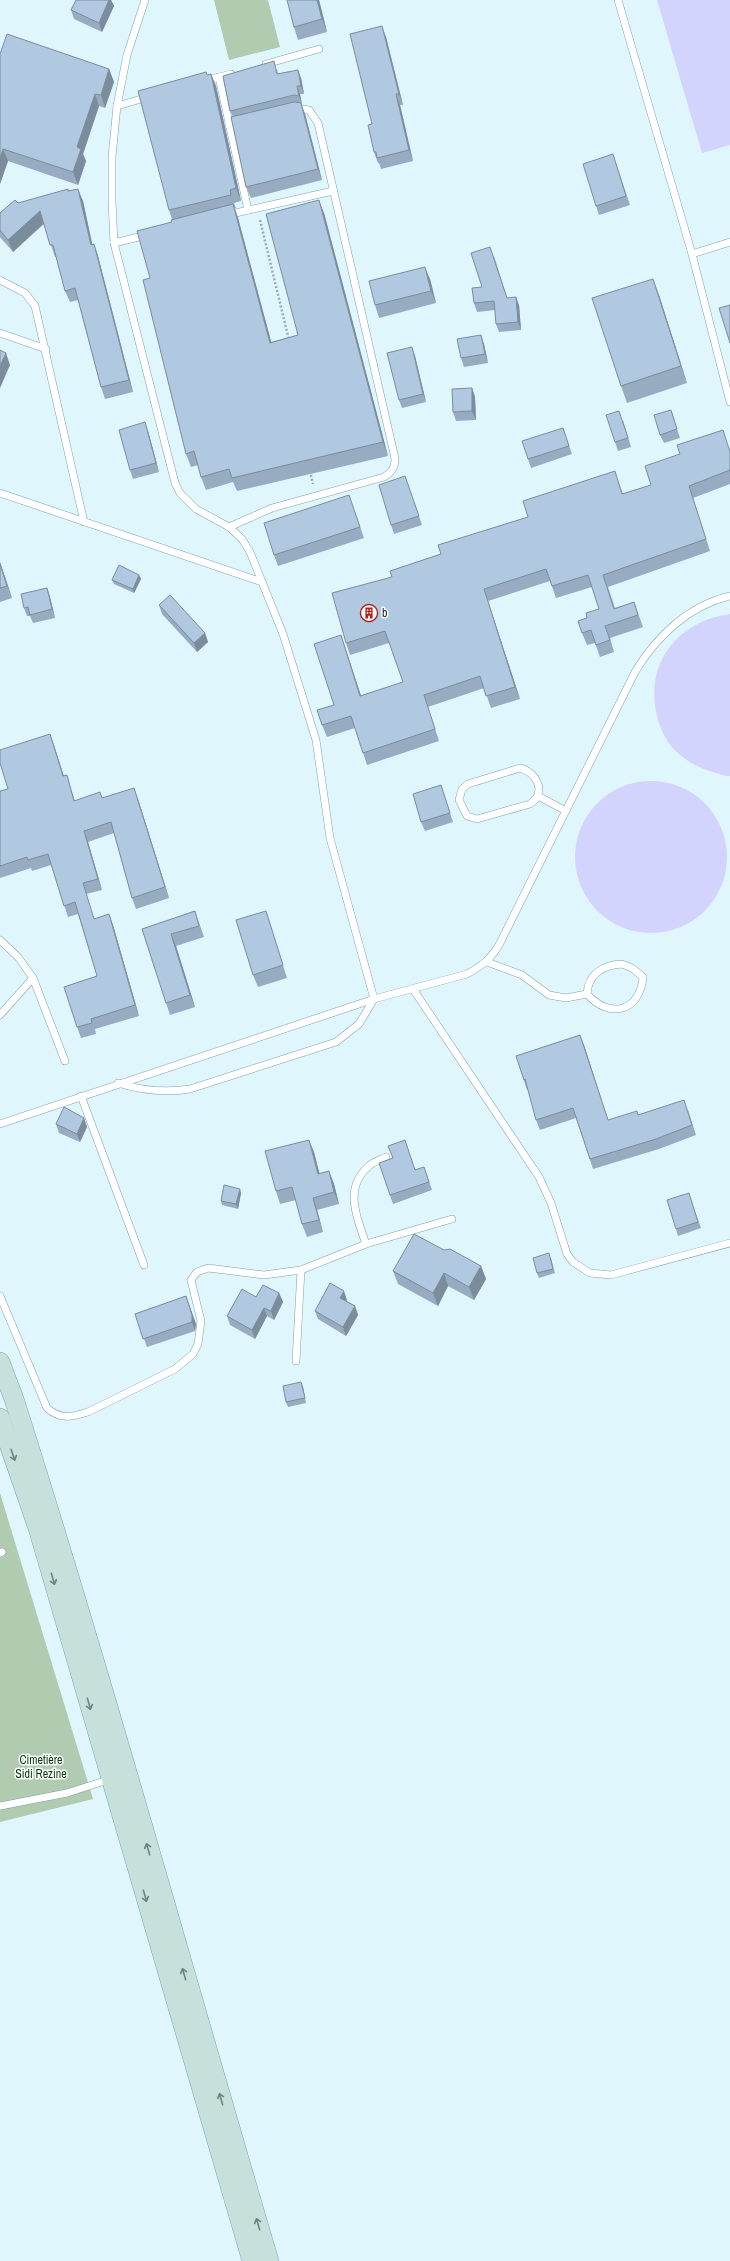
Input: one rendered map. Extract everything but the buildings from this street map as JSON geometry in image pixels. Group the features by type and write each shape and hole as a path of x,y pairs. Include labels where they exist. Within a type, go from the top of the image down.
{"main road":[{"path":"0,1362 14,1399 87,1632 167,1917 269,2261"},
{"path":"0,1418 38,1528 252,2261"}],"lane":[{"path":"118,1083 146,1091 183,1090 323,1048 348,1034 359,1024 374,999 330,838 316,740 283,634 250,552 242,538 229,527 196,509 184,497 175,483 114,243 112,157 117,106 127,55 145,0"},
{"path":"618,0 692,254 730,402"},
{"path":"257,66 319,49"},
{"path":"197,83 242,71"},
{"path":"219,77 248,210"},
{"path":"117,106 154,96"},
{"path":"229,527 261,512 316,495 384,477 392,470 396,459 316,118 313,113 303,108 286,110"},
{"path":"229,125 250,119"},
{"path":"218,217 333,191"},
{"path":"114,243 151,234"},
{"path":"692,254 730,242"},
{"path":"0,280 18,288 31,299 35,306 46,349 84,522"},
{"path":"0,333 46,349"},
{"path":"0,493 262,582"},
{"path":"0,1124 118,1083 374,999 468,974 487,962 500,943 648,651 669,629 697,609 730,596"},
{"path":"520,768 532,773 536,779 539,785 538,796 530,804 474,819 467,816 459,800 462,789 468,784 520,768"},
{"path":"538,796 566,811"},
{"path":"0,940 18,956 32,978 65,1061"},
{"path":"487,962 522,975 549,995 566,998 587,994"},
{"path":"622,964 632,968 644,977 642,988 637,998 628,1006 617,1009 605,1008 595,1003 587,994 588,984 593,975 602,968 612,965 622,964"},
{"path":"0,1015 32,978"},
{"path":"413,989 539,1177 551,1203 562,1244 572,1262 590,1273 611,1275 730,1243"},
{"path":"81,1096 144,1265"},
{"path":"366,1244 353,1208 354,1197 358,1180 369,1166 386,1157"},
{"path":"0,1296 44,1402 53,1413 66,1418 88,1412 175,1369 193,1354 201,1332 201,1321 191,1280 196,1272 208,1268 264,1275 301,1270 366,1244 408,1235 452,1220"},
{"path":"296,1362 301,1270"},
{"path":"0,1806 67,1793 112,1779"}],"path":[{"path":"257,208 290,344"},
{"path":"308,466 316,495"}],"green space":[{"path":"214,0 268,0 280,47 229,60"},
{"name":"Cimetière Sidi Rezine","path":"0,1493 93,1799 0,1822"}],"water":[{"path":"657,0 730,0 730,145 702,153"},
{"path":"730,614 730,776 727,776 695,765 683,758 674,749 667,741 660,726 654,697 656,679 661,662 669,648 681,635 695,625 711,618"},
{"path":"658,781 680,786 705,803 722,828 726,842 726,872 722,886 705,911 680,928 666,932 644,933 622,928 603,916 592,905 580,886 576,872 575,850 580,828 592,809 603,798 622,786 636,782"}],"place":[{"name":"b","path":"369,613"}]}
